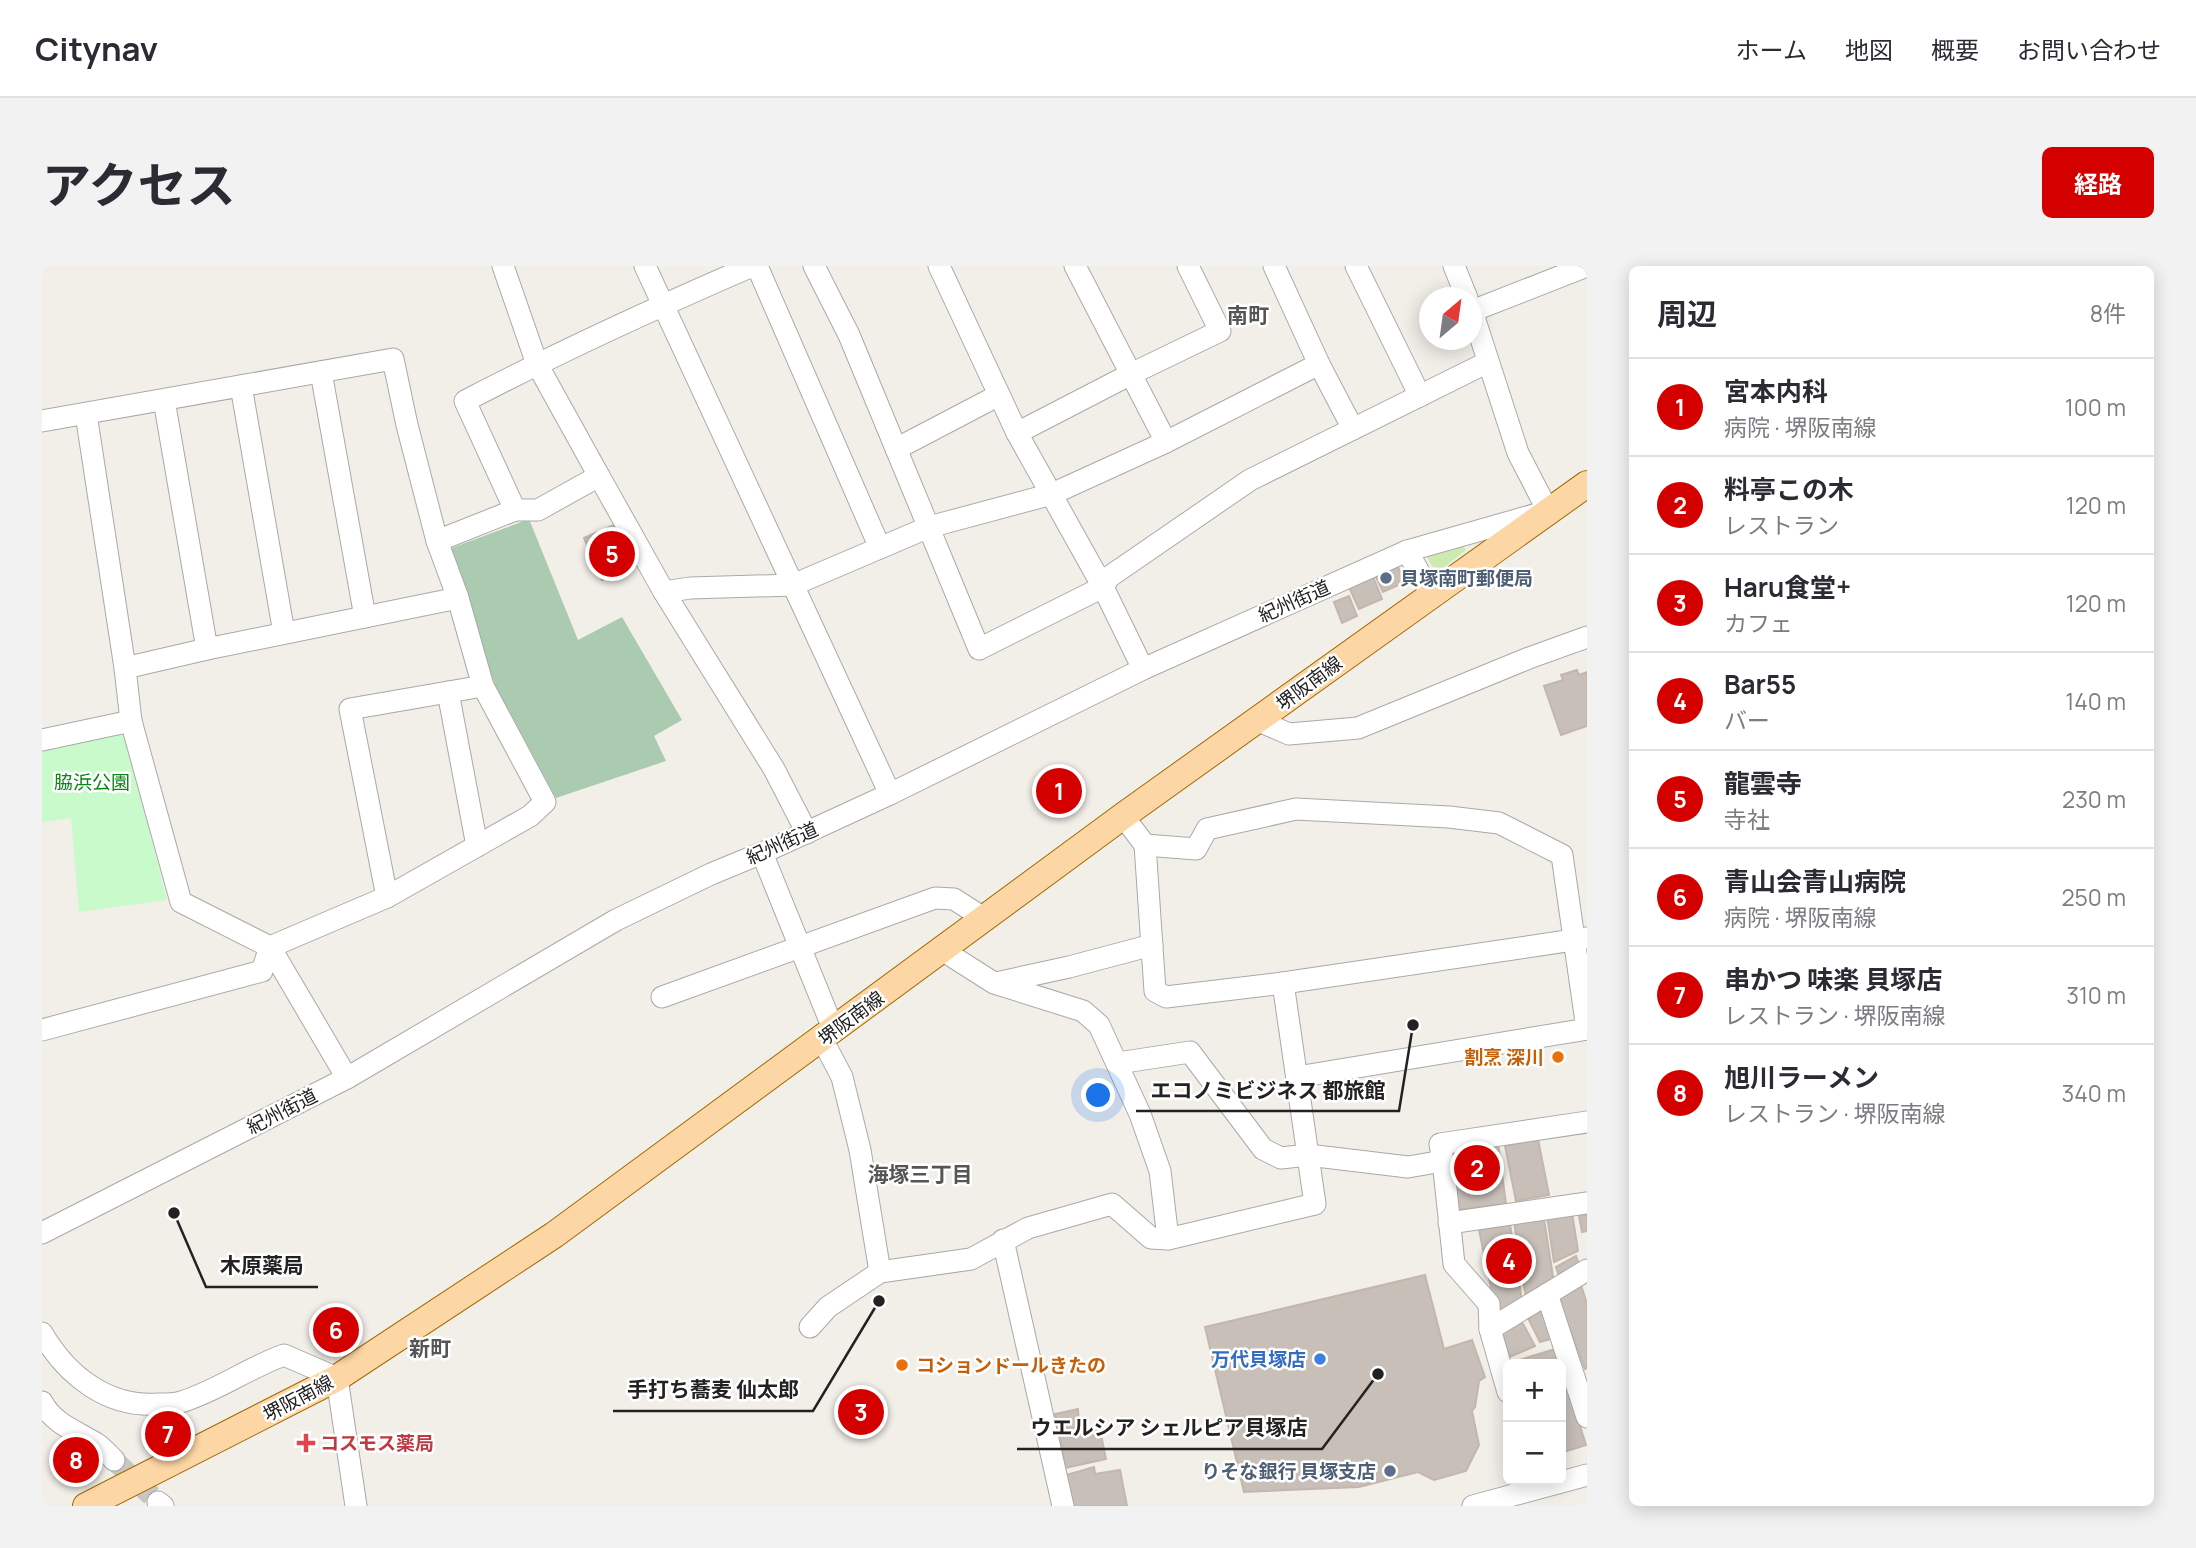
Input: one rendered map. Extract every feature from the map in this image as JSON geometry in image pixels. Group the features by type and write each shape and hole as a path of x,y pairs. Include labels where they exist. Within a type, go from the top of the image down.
{"main road":[{"name":"堺阪南線","path":"86,1506 337,1378 555,1235 1124,816 1587,484"}],"street":[{"path":"502,266 537,364 664,592 774,769 807,833"},
{"path":"645,266 890,794"},
{"path":"515,510 465,401 662,304 755,266 880,548"},
{"path":"814,266 849,335 979,649 1102,587 1110,578 1250,480 1488,362"},
{"path":"939,266 1017,433 1102,587 1143,669"},
{"path":"1075,266 1166,442"},
{"path":"1017,433 1220,331 1188,266"},
{"path":"1273,266 1319,365 1353,429"},
{"path":"1356,266 1420,396"},
{"path":"1454,266 1463,287"},
{"path":"1482,306 1587,266"},
{"path":"1482,342 1518,453 1548,511"},
{"path":"42,421 393,359 436,541 458,598 483,687 545,802 530,816 387,897 270,947 262,971 42,1030"},
{"path":"664,592 690,588 793,585 929,527 1052,494 1166,442 1319,365"},
{"path":"321,372 365,617"},
{"path":"241,386 285,633"},
{"path":"896,449 999,395"},
{"path":"164,400 207,649"},
{"path":"86,414 131,721 181,902 270,947 347,1078"},
{"path":"436,541 515,510 538,510 599,476"},
{"name":"紀州街道","path":"42,1233 347,1078 616,920 711,874 890,794 1143,669 1407,551 1548,511"},
{"path":"1407,551 1432,595"},
{"path":"125,668 458,598"},
{"path":"1259,721 1289,734 1358,728 1587,637"},
{"path":"387,897 350,709 483,687"},
{"path":"448,692 477,846"},
{"path":"42,740 131,721"},
{"path":"1145,845 1196,849 1207,829 1296,809 1449,817 1499,823 1562,855 1581,939 1587,1029 1297,1077"},
{"path":"1124,816 1145,845 1155,991 1166,997 1283,983 1581,939"},
{"path":"762,853 800,946 842,1077 857,1138 880,1272"},
{"path":"662,997 935,898 954,899 985,919"},
{"path":"994,983 1152,946"},
{"path":"942,950 994,983 1083,1011 1099,1025 1140,1114 1160,1171 1168,1239"},
{"path":"810,1327 828,1307 880,1272 971,1259 1028,1228 1112,1204 1151,1238 1168,1239 1315,1204 1283,983"},
{"path":"1118,1063 1190,1052 1263,1149 1281,1158 1308,1155 1408,1167 1443,1161"},
{"path":"1503,1374 1490,1329 1489,1304 1454,1264 1440,1144 1587,1122"},
{"path":"1450,1223 1587,1203"},
{"path":"1003,1240 1063,1506"},
{"path":"1490,1329 1587,1270"},
{"path":"1547,1294 1587,1417"},
{"path":"43,1337 74,1375 88,1386 105,1395 150,1405 178,1403 258,1364 284,1355 337,1378 356,1506"},
{"path":"42,1402 59,1422 98,1444 114,1460"},
{"path":"1566,1479 1587,1475"},
{"path":"1474,1506 1535,1485"}],"green space":[{"path":"529,519 578,640 622,617 682,720 654,736 666,761 556,798 495,685 449,549"},
{"path":"1460,542 1466,550 1436,574 1426,555"},
{"name":"脇浜公園","path":"124,732 167,900 79,912 71,818 42,822 42,749"}],"building":[{"path":"616,524 634,566 602,580 584,538"},
{"path":"1396,563 1405,582 1383,592 1374,573"},
{"path":"1372,574 1382,599 1359,609 1348,585"},
{"path":"1349,596 1357,616 1342,623 1334,602"},
{"path":"1577,670 1579,675 1587,672 1587,726 1561,735 1544,686 1563,680 1561,675"},
{"path":"1538,1139 1549,1195 1516,1201 1505,1146"},
{"path":"1498,1144 1506,1204 1456,1210 1449,1150"},
{"path":"1572,1213 1578,1251 1554,1262 1547,1216"},
{"path":"1587,1214 1587,1231 1582,1232 1579,1216"},
{"path":"1544,1219 1554,1283 1526,1298 1514,1222"},
{"path":"1510,1224 1522,1301 1496,1312 1479,1230"},
{"path":"1576,1256 1580,1267 1560,1279 1556,1267"},
{"path":"1425,1275 1444,1349 1472,1340 1485,1377 1479,1381 1472,1411 1479,1445 1466,1471 1434,1480 1418,1472 1359,1487 1244,1492 1205,1327"},
{"path":"1580,1282 1587,1304 1585,1369 1559,1301 1563,1293"},
{"path":"1543,1304 1554,1338 1540,1342 1527,1316"},
{"path":"1522,1322 1535,1346 1510,1357 1501,1334"},
{"path":"1555,1349 1558,1359 1523,1359"},
{"path":"1566,1382 1586,1445 1566,1451"},
{"path":"1078,1409 1079,1427 1057,1431 1055,1414"},
{"path":"1100,1430 1106,1459 1065,1468 1060,1435"},
{"path":"1094,1467 1095,1474 1120,1470 1127,1506 1070,1506 1063,1476"}],"tunnel":[{"path":"114,1460 158,1502"}],"place":[{"name":"龍雲寺","path":"612,554"},
{"name":"貝塚南町郵便局","path":"1386,578"},
{"name":"宮本内科","path":"1059,791"},
{"name":"エコノミビジネス 都旅館","path":"1413,1025"},
{"name":"割烹 深川","path":"1558,1057"},
{"name":"料亭この木","path":"1477,1168"},
{"name":"木原薬局","path":"174,1213"},
{"name":"Bar55","path":"1509,1261"},
{"name":"手打ち蕎麦 仙太郎","path":"879,1301"},
{"name":"青山会青山病院","path":"336,1330"},
{"name":"万代貝塚店","path":"1320,1359"},
{"name":"コションドールきたの","path":"902,1365"},
{"name":"ウエルシア シェルピア貝塚店","path":"1378,1374"},
{"name":"Haru食堂+","path":"861,1412"},
{"name":"串かつ 味楽 貝塚店","path":"168,1434"},
{"name":"コスモス薬局","path":"306,1443"},
{"name":"旭川ラーメン","path":"76,1460"},
{"name":"りそな銀行 貝塚支店","path":"1390,1471"}],"district":[{"name":"南町","path":"1248,316"},
{"name":"海塚三丁目","path":"920,1175"},
{"name":"新町","path":"430,1349"}]}
